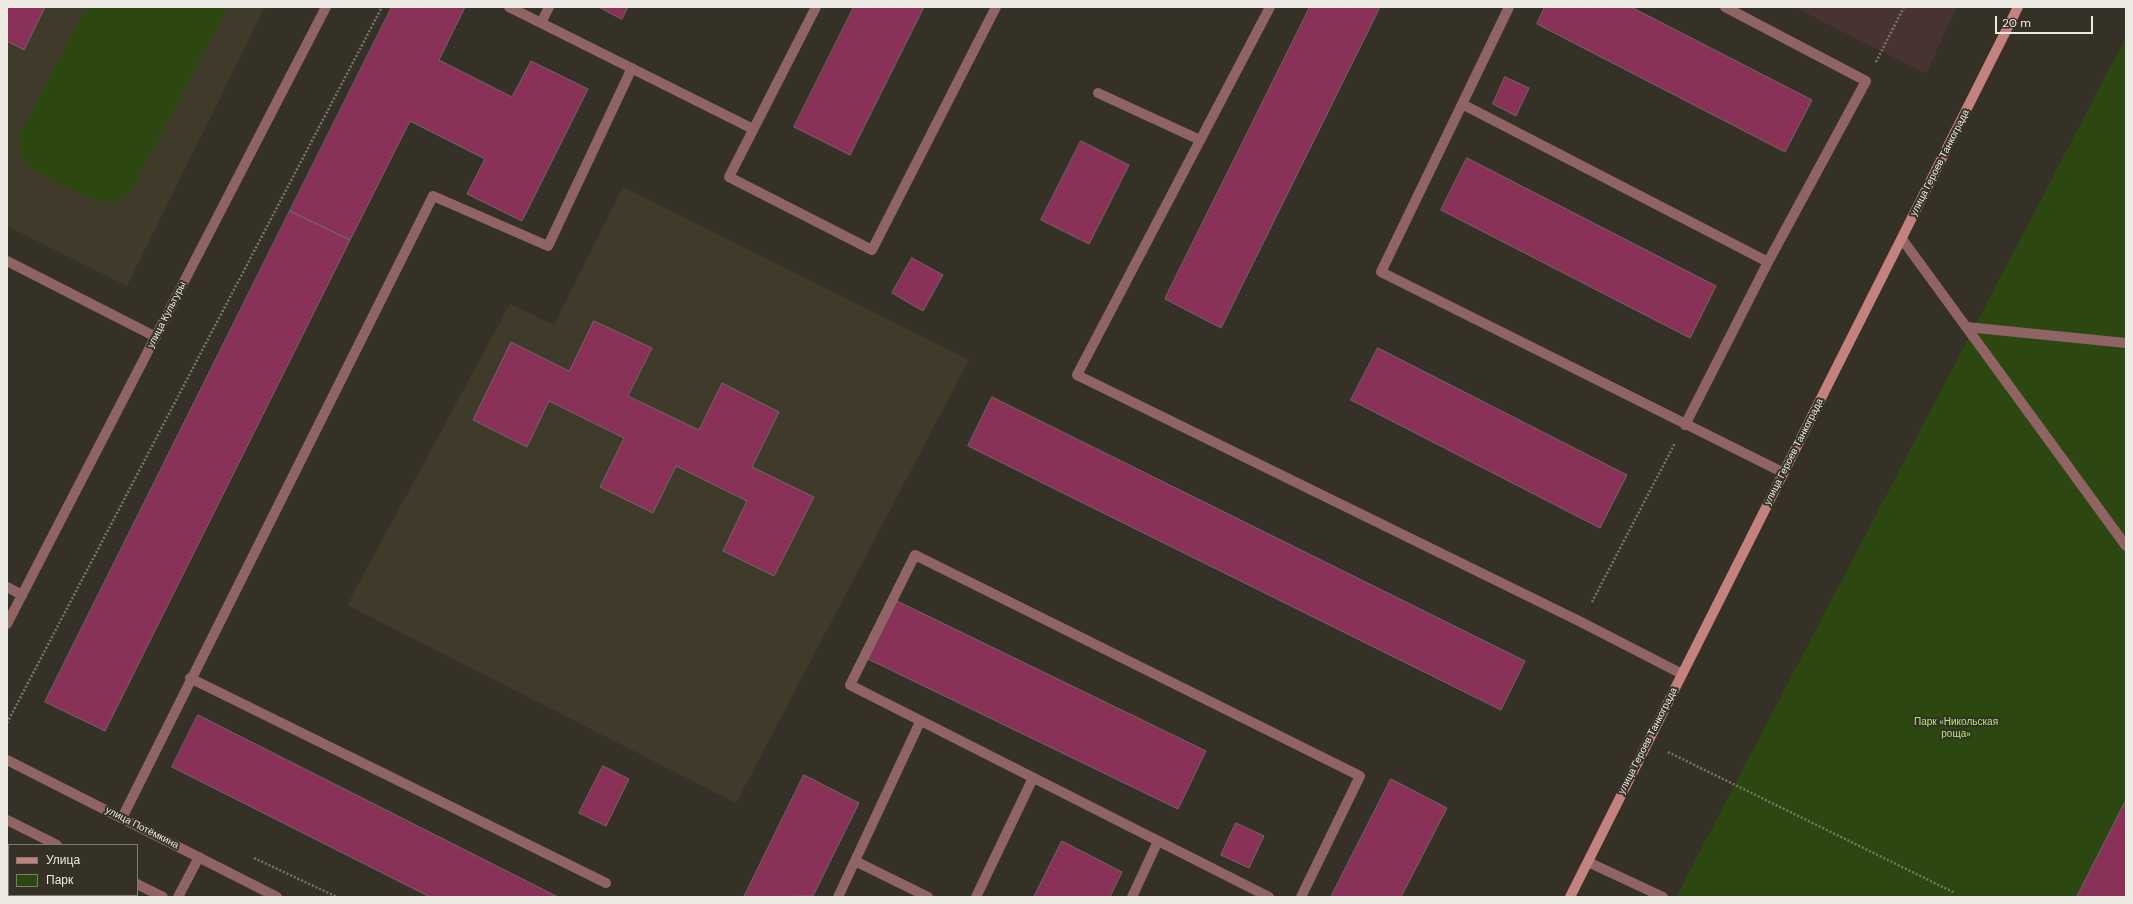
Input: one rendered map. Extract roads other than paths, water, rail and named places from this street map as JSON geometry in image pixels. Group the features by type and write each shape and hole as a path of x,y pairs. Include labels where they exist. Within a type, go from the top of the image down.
{"main road":[{"name":"улица Героев Танкограда","path":"1570,897 2018,7"}],"street":[{"name":"улица Культуры","path":"7,624 326,7"},
{"path":"509,7 753,129"},
{"path":"541,23 549,7"},
{"path":"816,7 729,177 872,250 996,7"},
{"path":"1270,7 1077,375 1581,622 1682,674"},
{"path":"1509,7 1381,272 1685,425 1784,473"},
{"path":"1685,425 1768,262 1866,81 1725,7"},
{"path":"122,818 190,678 433,196 548,246 632,68"},
{"path":"1098,93 1200,140"},
{"path":"1462,104 1768,262"},
{"path":"1902,238 2126,546"},
{"path":"7,261 156,337"},
{"path":"1966,327 2126,343"},
{"path":"1269,897 920,722 850,685 915,555 1360,776 1301,897"},
{"path":"7,587 22,595"},
{"path":"190,678 606,883"},
{"path":"838,897 920,722"},
{"name":"улица Потёмкина","path":"7,760 277,897"},
{"path":"976,897 1033,778"},
{"path":"7,820 55,844"},
{"path":"1132,897 1158,841"},
{"path":"178,897 199,857"},
{"path":"855,861 928,897"},
{"path":"1588,862 1663,897"},
{"path":"138,884 163,897"}],"park label":[{"name":"Парк «Никольская роща»","path":"1956,728"}]}
